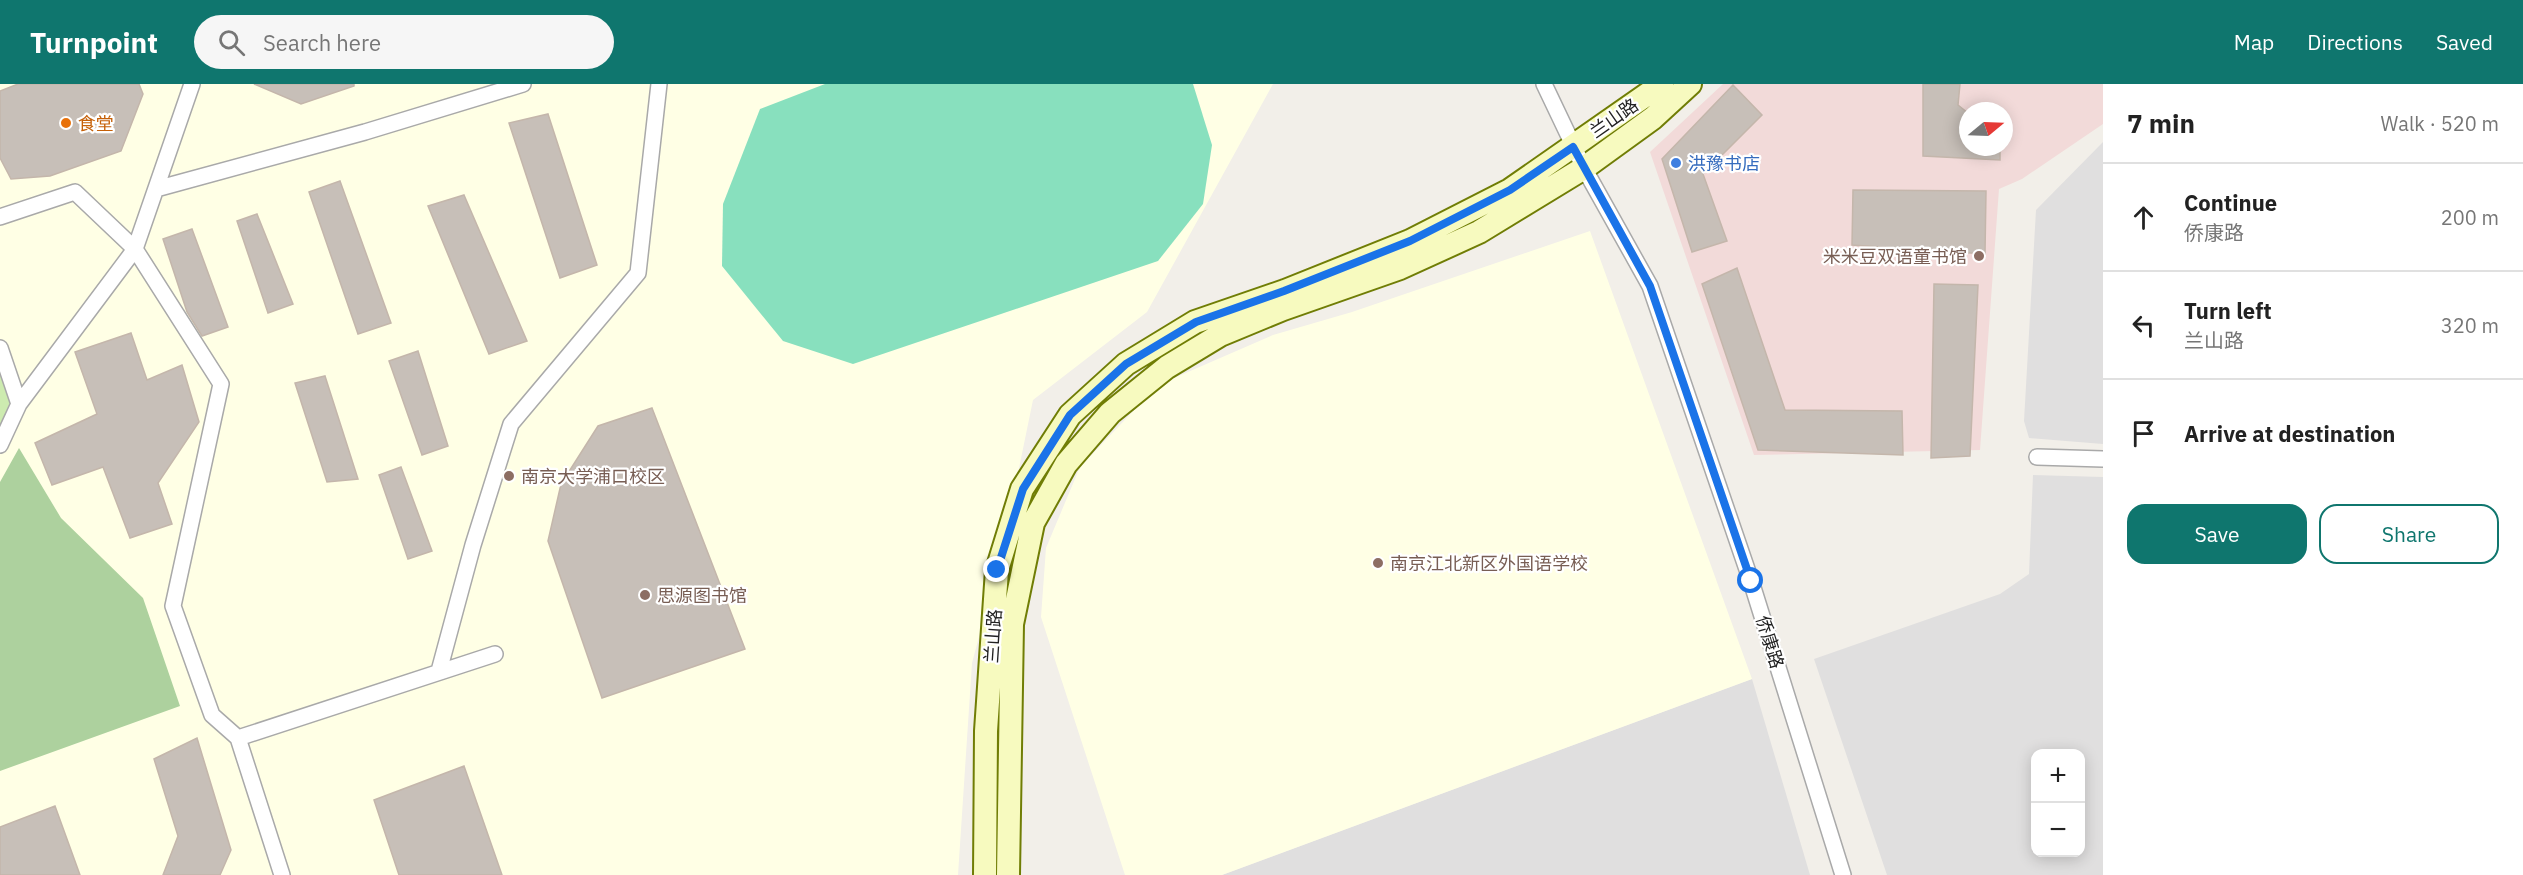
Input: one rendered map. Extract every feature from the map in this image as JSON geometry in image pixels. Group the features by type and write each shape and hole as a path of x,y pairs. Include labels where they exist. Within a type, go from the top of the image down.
{"street":[{"path":"0,445 19,404 135,249 192,84"},
{"path":"156,189 365,132 523,84"},
{"path":"439,671 472,545 511,424 638,273 659,84"},
{"name":"侨康路","path":"1544,84 1584,168 1650,286 1751,581 1843,875"},
{"name":"兰山路","path":"985,875 986,731 997,570 1023,489 1070,415 1126,364 1196,322 1284,291 1410,241 1510,190 1662,84"},
{"name":"兰山路","path":"1008,875 1012,624 1034,523 1066,464 1110,413 1167,368 1220,335 1283,309 1400,268 1479,232 1584,168 1653,118 1690,84"},
{"path":"0,217 75,192 135,249 221,384 173,606 212,715 238,738 282,875"},
{"path":"0,348 19,404"},
{"path":"2037,457 2103,459"},
{"path":"238,738 495,654"}],"shaded area":[{"name":"南京大学浦口校区","path":"0,84 1273,84 1147,312 1033,400 1002,551 972,663 958,875 0,875"},
{"path":"1723,84 2103,84 2103,124 2022,179 1999,189 1980,450 1754,455 1650,152"},
{"path":"2103,142 2103,444 2029,438 2024,421 2036,210"},
{"name":"南京江北新区外国语学校","path":"1590,231 1752,679 1222,875 1125,875 1041,617 1046,548 1080,467 1158,385 1273,335 1352,312"},
{"path":"2033,475 2103,477 2103,875 1887,875 1814,659 2000,594 2029,574"},
{"path":"1752,679 1810,875 1222,875"}],"green space":[{"path":"825,84 1193,84 1212,145 1203,204 1158,261 853,364 783,341 722,266 723,204 760,109"},
{"path":"0,357 15,403 0,436"},
{"path":"19,448 61,518 143,598 180,706 0,771 0,482"}],"building":[{"name":"食堂","path":"18,84 139,84 143,94 121,151 50,176 11,179 0,158 0,91"},
{"path":"254,84 354,84 354,86 301,104"},
{"path":"1923,84 1960,84 1959,156 2000,156 2000,160 1923,156"},
{"path":"1733,85 1762,115 1703,174 1727,241 1692,252 1662,159"},
{"path":"548,114 597,265 560,278 509,123"},
{"path":"340,181 391,323 358,334 309,192"},
{"path":"1853,190 1986,191 1985,254 1852,245"},
{"path":"464,195 527,341 489,354 428,206"},
{"path":"257,214 293,304 268,313 237,221"},
{"path":"192,229 228,327 202,336 187,312 163,239"},
{"path":"1737,268 1785,410 1902,411 1903,455 1758,450 1702,284"},
{"path":"1934,284 1978,285 1970,456 1931,458"},
{"path":"131,333 147,380 182,365 199,422 158,483 172,524 130,538 103,467 52,485 35,443 97,414 75,352"},
{"path":"418,351 448,446 422,455 389,361"},
{"path":"325,376 358,479 327,482 295,383"},
{"name":"思源图书馆","path":"652,408 745,649 602,698 548,541 561,484 598,426"},
{"path":"401,467 432,551 408,559 379,475"},
{"path":"197,738 231,850 220,875 163,875 178,836 154,759"},
{"path":"464,766 502,875 399,875 374,800"},
{"path":"55,806 80,875 0,875 0,827"}],"place":[{"name":"食堂","path":"66,123"},
{"name":"洪豫书店","path":"1676,163"},
{"name":"米米豆双语童书馆","path":"1979,256"},
{"name":"南京大学浦口校区","path":"509,476"},
{"name":"南京江北新区外国语学校","path":"1378,563"},
{"name":"思源图书馆","path":"645,595"}],"route":[{"path":"997,570 1023,489 1070,415 1126,364 1196,322 1284,291 1410,241 1510,190 1573,147 1650,286 1751,581"}]}
